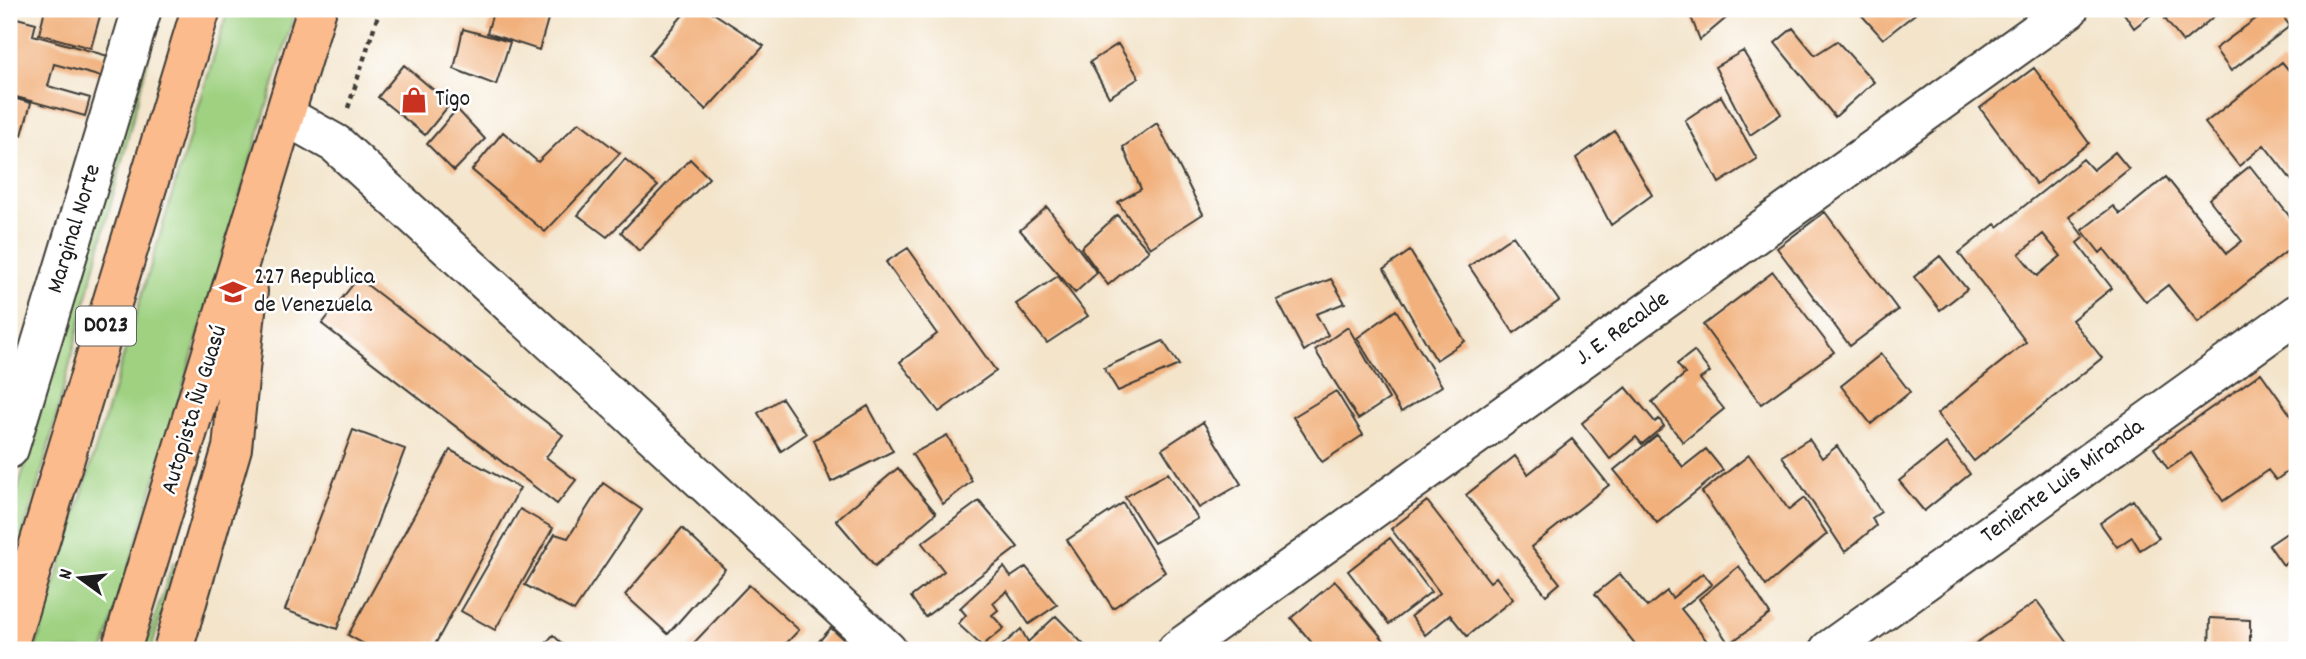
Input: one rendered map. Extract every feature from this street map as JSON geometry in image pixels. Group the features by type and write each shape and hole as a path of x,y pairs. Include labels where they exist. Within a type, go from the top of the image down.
{"highway":[{"path":"105,327 183,9"},
{"name":"D023","path":"9,643 201,9"},
{"name":"Autopista Ñu Guasú","path":"121,650 317,9"},
{"path":"288,106 334,9"},
{"path":"173,650 232,448 255,216"}],"street":[{"name":"Marginal Norte","path":"9,449 142,9"},
{"name":"J. E. Recalde","path":"1177,650 2069,9"},
{"path":"288,106 337,144 887,650"},
{"name":"Teniente Luis Miranda","path":"1829,650 2297,314"}],"path":[{"path":"337,144 380,9"}],"green space":[{"path":"155,9 161,9 43,468 9,580 9,521"},
{"path":"228,9 296,9 104,650 35,650"},
{"path":"173,562 175,566 151,650 144,650"}],"building":[{"path":"45,9 102,9 91,48 39,34"},
{"path":"494,9 548,19 539,50 487,33"},
{"path":"688,9 707,9 764,46 706,110 649,55"},
{"path":"1688,9 1737,9 1700,40"},
{"path":"1856,9 1900,9 1903,13 1912,9 1915,14 1883,39"},
{"path":"2121,9 2158,9 2134,28"},
{"path":"2177,9 2223,9 2183,42 2165,19"},
{"path":"2269,9 2277,9 2290,26 2231,71 2215,49"},
{"path":"9,16 36,23 33,35 108,56 102,77 54,64 48,86 90,98 85,116 9,95"},
{"path":"1793,28 1815,55 1837,41 1874,82 1835,117 1775,43"},
{"path":"463,29 510,42 496,85 454,69"},
{"path":"1118,44 1139,78 1109,97 1090,62"},
{"path":"1743,51 1781,114 1750,135 1715,67"},
{"path":"2282,62 2297,80 2297,187 2264,145 2239,166 2205,123"},
{"name":"Tigo","path":"404,65 450,104 425,135 378,97"},
{"path":"2034,68 2089,143 2036,184 1980,108"},
{"path":"1721,96 1757,159 1719,183 1685,120"},
{"path":"9,97 31,103 22,135 9,131"},
{"path":"457,109 485,139 454,171 427,144"},
{"path":"579,122 620,153 545,232 472,170 503,132 538,162"},
{"path":"1157,123 1203,214 1150,248 1118,202 1141,189 1123,147"},
{"path":"1615,131 1652,195 1611,225 1576,158"},
{"path":"2115,152 2129,169 2069,217 2084,237 2077,243 2112,288 2072,320 2102,358 1974,461 1937,414 2026,342 1959,253 1995,224 1998,227 2083,159 2093,170","holes":["2043,234 2061,256 2037,276 2019,254"]},
{"path":"625,159 658,186 607,237 578,215"},
{"path":"690,159 709,178 639,251 621,232"},
{"path":"2250,166 2297,226 2297,243 2198,322 2168,285 2146,302 2104,249 2100,253 2082,230 2113,206 2120,214 2166,177 2227,253 2242,241 2209,199"},
{"path":"1047,207 1097,273 1075,293 1020,230"},
{"path":"1825,212 1898,310 1850,346 1777,248"},
{"path":"1117,215 1149,251 1108,285 1081,248"},
{"path":"1513,236 1559,301 1514,333 1469,266"},
{"path":"908,248 996,371 939,412 900,362 937,334 886,262"},
{"path":"1410,251 1465,341 1436,360 1384,269"},
{"path":"1940,256 1967,289 1940,310 1914,277"},
{"path":"1773,272 1834,352 1761,404 1703,325"},
{"path":"1058,276 1088,316 1047,343 1016,304"},
{"path":"358,278 563,435 546,457 576,480 557,504 322,324"},
{"path":"1331,279 1345,303 1316,314 1328,335 1304,351 1277,300"},
{"path":"1396,310 1442,386 1401,412 1357,338"},
{"path":"1348,327 1389,399 1358,419 1315,350"},
{"path":"1163,341 1179,365 1118,391 1104,368"},
{"path":"1694,351 1710,372 1700,379 1724,409 1683,442 1652,402 1685,374 1677,364"},
{"path":"1881,354 1910,392 1871,424 1841,386"},
{"path":"2261,373 2297,424 2297,465 2276,480 2268,470 2223,501 2191,453 2168,469 2154,448"},
{"path":"1626,387 1655,422 1659,419 1664,426 1642,444 1636,437 1610,459 1582,423"},
{"path":"1336,391 1363,435 1322,462 1293,417"},
{"path":"782,398 806,434 781,451 758,413"},
{"path":"868,406 893,451 831,482 814,440"},
{"path":"1203,422 1241,484 1199,508 1162,449"},
{"path":"353,430 405,449 337,629 285,610"},
{"path":"947,435 972,481 943,504 912,454"},
{"path":"1657,435 1683,467 1706,449 1723,470 1657,523 1614,470"},
{"path":"1572,439 1609,485 1531,547 1560,583 1546,595 1466,495 1515,456 1528,474"},
{"path":"1809,439 1822,458 1837,446 1881,512 1872,518 1876,526 1845,552 1782,456"},
{"path":"1946,443 1970,474 1924,511 1899,481"},
{"path":"450,450 520,488 432,650 375,650 348,635"},
{"path":"1749,455 1789,510 1804,498 1827,534 1766,586 1702,492"},
{"path":"898,468 936,513 875,566 836,520"},
{"path":"1168,473 1198,519 1154,543 1125,497"},
{"path":"603,483 642,510 574,611 525,585 555,534 568,538"},
{"path":"2133,500 2159,538 2140,550 2132,537 2117,547 2100,523"},
{"path":"979,501 1018,547 925,617 911,597 944,571 922,543"},
{"path":"1427,501 1490,582 1496,577 1513,599 1467,636 1450,615 1425,635 1411,616 1440,593 1391,529"},
{"path":"1123,503 1165,572 1113,608 1067,540"},
{"path":"520,509 553,528 495,630 461,611"},
{"path":"2297,526 2297,555 2283,565 2269,545"},
{"path":"682,528 725,569 668,634 625,595"},
{"path":"1390,538 1431,592 1389,624 1348,571"},
{"path":"1739,566 1770,614 1729,644 1699,599"},
{"path":"1004,567 1011,577 1026,567 1057,605 1029,624 1007,591 993,603 998,610 992,615 1004,628 982,646 958,624 966,615 960,608"},
{"path":"1703,573 1712,584 1681,609 1707,641 1696,650 1640,650 1595,594 1620,574 1647,607 1667,591 1672,598"},
{"path":"1335,581 1392,650 1318,650 1291,618"},
{"path":"749,585 799,630 780,650 687,650"},
{"path":"2037,601 2073,650 1966,650"},
{"path":"1056,616 1089,650 997,650 1021,629 1028,642"},
{"path":"2210,618 2250,620 2250,650 2209,650"},
{"path":"831,628 855,650 811,650"},
{"path":"553,635 569,650 540,650"}],"place":[{"name":"Tigo","path":"414,100"},
{"name":"227 Republica de Venezuela","path":"233,292"}]}
